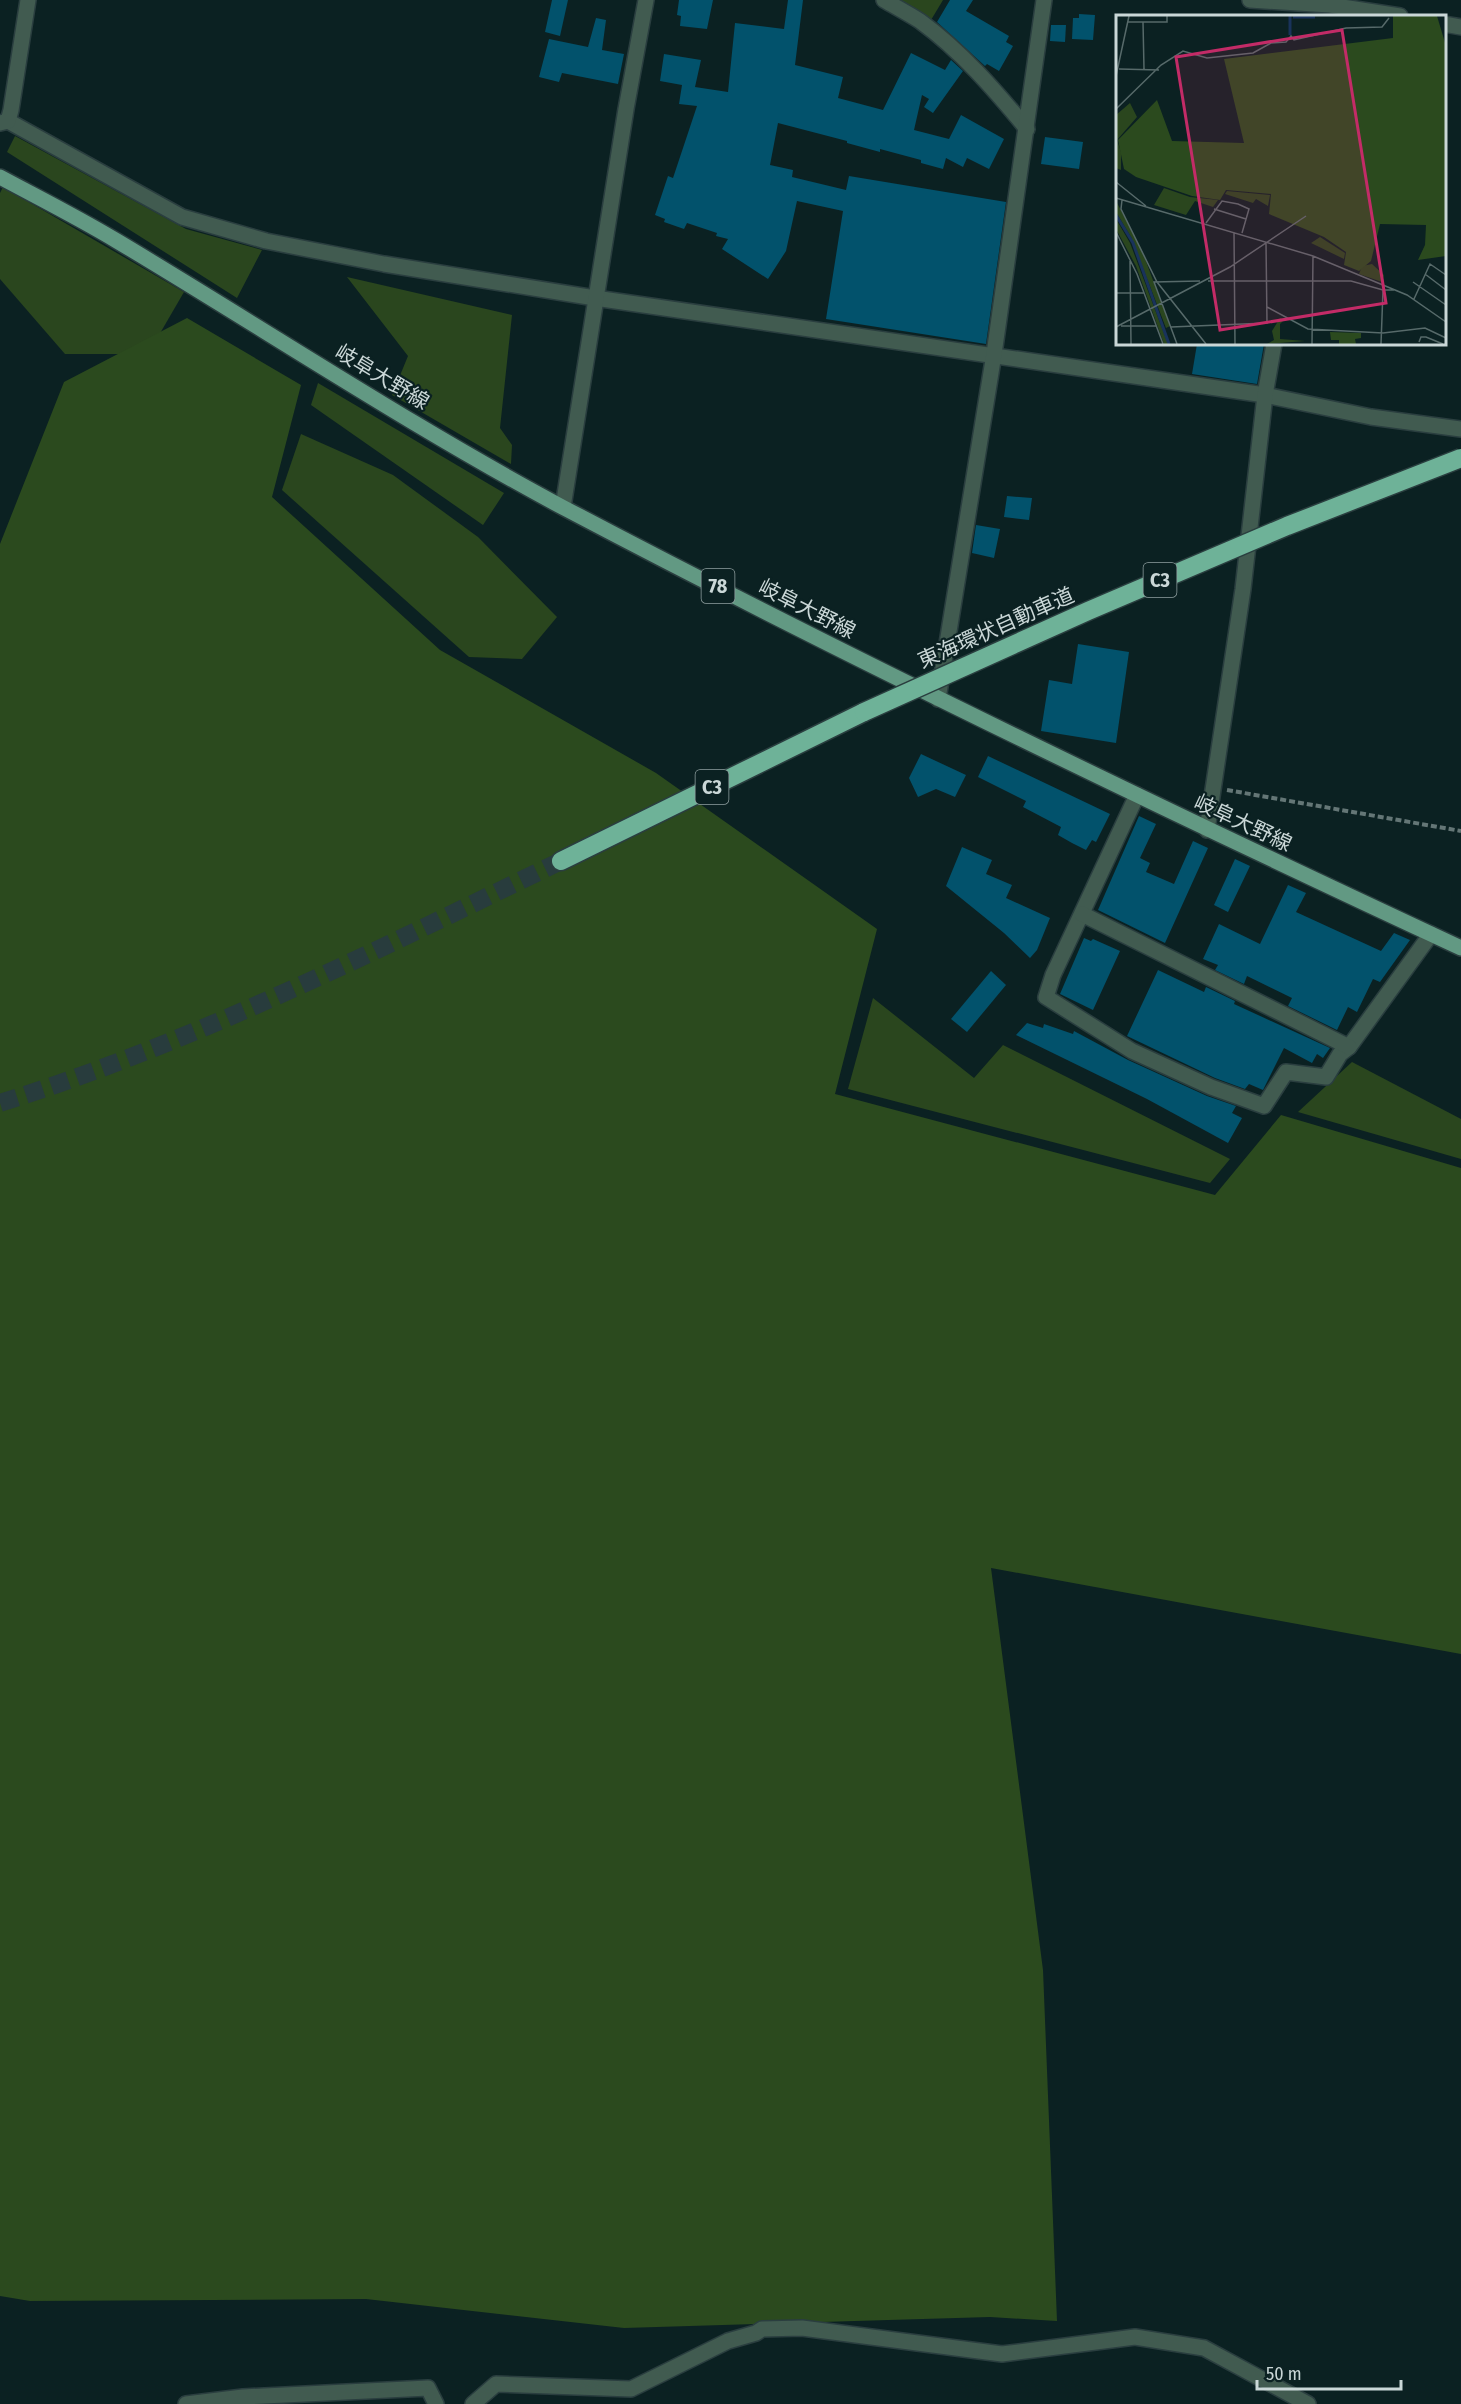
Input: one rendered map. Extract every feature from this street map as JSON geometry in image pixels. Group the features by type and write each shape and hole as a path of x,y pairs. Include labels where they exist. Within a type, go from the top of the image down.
{"highway":[{"name":"東海環状自動車道","path":"561,861 864,712 1088,611 1287,526 1461,458"}],"main road":[{"name":"岐阜大野線","path":"0,177 112,238 374,398 563,507 938,699 1208,830 1461,948"}],"street":[{"path":"28,0 11,110 4,122 182,217 267,241 332,255 595,298 1265,394 1371,417 1461,429"},
{"path":"563,507 595,298 646,0"},
{"path":"884,0 919,21 950,45 1000,96 1027,129"},
{"path":"938,699 994,354 1044,0"},
{"path":"1250,0 1392,15"},
{"path":"1446,24 1461,27"},
{"path":"1208,830 1243,589 1265,394 1274,345"},
{"path":"1137,795 1053,975 1046,997 1132,1051 1210,1087 1264,1106 1286,1072 1326,1077 1340,1054 1349,1047 1431,934"},
{"path":"1082,914 1349,1047"},
{"path":"473,2404 496,2384 631,2389 728,2341 762,2329 802,2328 1002,2354 1135,2337 1204,2348 1308,2404"},
{"path":"186,2404 243,2397 428,2388 436,2404"}],"path":[{"path":"1215,788 1461,831"}],"green space":[{"path":"896,0 943,0 931,20"},
{"path":"15,136 186,229 262,250 237,298 7,152"},
{"path":"3,187 184,292 148,354 65,354 0,279 0,193"},
{"path":"347,277 512,315 500,428 512,445 511,464 392,395 408,356"},
{"path":"187,318 301,385 272,497 440,650 656,773 877,929 835,1094 1215,1195 1281,1115 1461,1168 1461,1654 991,1568 1043,1970 1057,2321 990,2317 624,2328 366,2299 30,2301 0,2296 0,544 64,382"},
{"path":"318,383 504,493 483,525 311,405"},
{"path":"301,434 393,475 478,537 557,617 522,659 469,657 282,490"},
{"path":"873,998 974,1078 1003,1045 1230,1159 1210,1183 848,1089"},
{"path":"1352,1062 1461,1119 1461,1159 1298,1112"}],"building":[{"path":"552,0 568,0 560,36 545,32"},
{"path":"679,0 713,0 707,29 680,26 681,16 677,15"},
{"path":"788,0 803,0 795,65 843,77 838,98 883,110 911,53 945,70 951,60 963,71 933,113 924,107 929,99 922,95 914,130 949,139 961,115 1004,139 989,169 967,158 963,167 946,158 943,169 921,163 921,160 880,149 880,152 778,123 770,165 793,170 792,177 846,190 849,176 1006,202 986,344 826,319 843,211 797,201 786,251 768,279 722,249 728,239 687,223 684,229 664,222 665,219 655,215 668,176 673,178 697,106 679,104 682,85 660,81 664,54 701,60 695,87 728,92 735,23 784,29"},
{"path":"950,0 973,0 966,11 1009,36 1006,42 1013,46 999,71 987,64 985,66 937,22"},
{"path":"1079,14 1095,15 1093,40 1072,39 1073,18 1079,18"},
{"path":"596,18 606,20 602,50 624,54 618,84 562,73 559,82 539,77 549,39 588,47"},
{"path":"1051,25 1066,25 1065,42 1050,41"},
{"path":"1045,137 1083,142 1079,169 1041,164"},
{"path":"1197,345 1264,345 1257,384 1192,374"},
{"path":"1007,496 1032,498 1029,520 1004,517"},
{"path":"976,525 1000,529 994,558 972,553"},
{"path":"1078,644 1129,652 1116,743 1041,731 1049,680 1072,684"},
{"path":"921,754 966,775 955,797 936,789 918,797 909,778"},
{"path":"988,756 1110,814 1096,842 1092,840 1086,850 1072,843 1058,835 1061,827 1023,807 1026,801 978,777"},
{"path":"1139,816 1156,824 1140,858 1150,863 1146,872 1174,884 1193,841 1208,848 1165,943 1098,910"},
{"path":"962,847 992,860 986,874 1012,885 1006,898 1050,918 1037,950 1030,958 1004,933 946,886"},
{"path":"1235,859 1250,866 1228,912 1214,905"},
{"path":"1288,885 1306,893 1296,912 1381,951 1394,933 1410,940 1380,982 1373,979 1357,1012 1348,1007 1337,1030 1288,1006 1292,998 1247,976 1244,984 1215,970 1218,965 1203,959 1219,924 1260,944"},
{"path":"1084,938 1091,941 1093,939 1120,951 1093,1010 1060,994"},
{"path":"1158,970 1204,992 1206,987 1235,1001 1234,1004 1330,1048 1323,1058 1317,1054 1312,1063 1284,1048 1263,1090 1249,1084 1245,1089 1215,1078 1127,1036"},
{"path":"991,971 1006,985 967,1032 951,1019"},
{"path":"1027,1023 1043,1028 1044,1024 1073,1034 1074,1031 1128,1060 1207,1096 1236,1106 1232,1113 1242,1118 1228,1143 1147,1099 1016,1035"}],"tunnel":[{"path":"0,1103 144,1052 285,993 561,861"}]}
